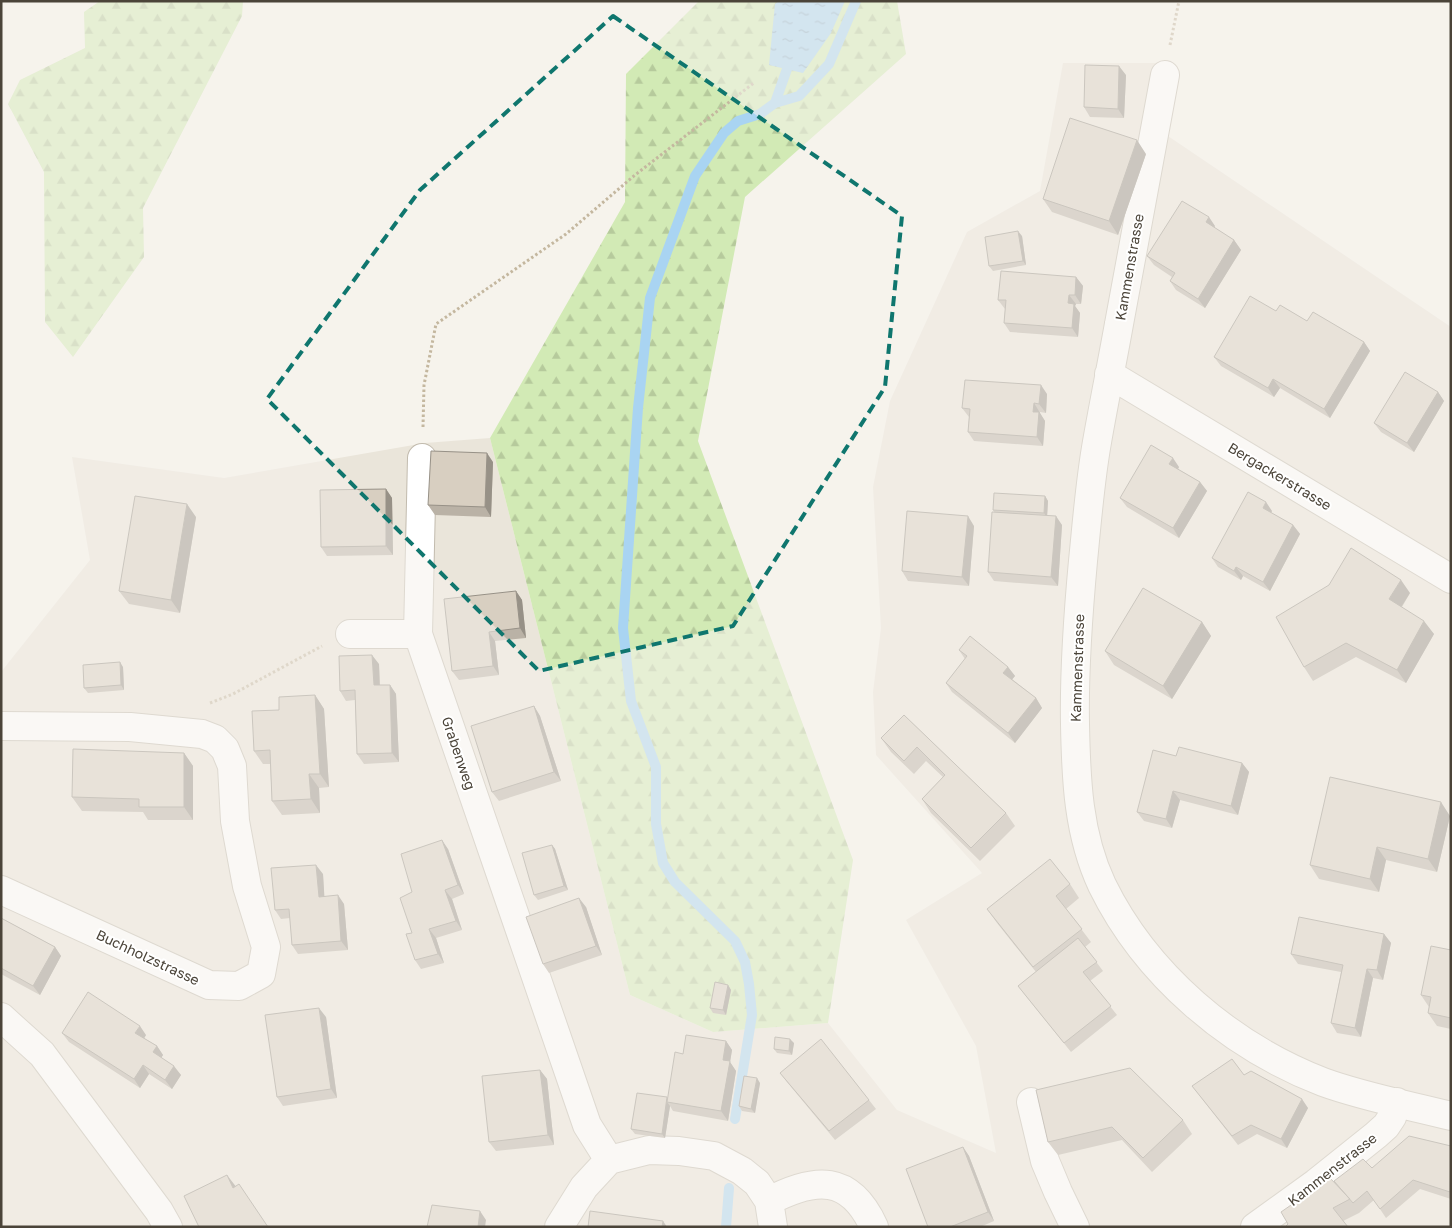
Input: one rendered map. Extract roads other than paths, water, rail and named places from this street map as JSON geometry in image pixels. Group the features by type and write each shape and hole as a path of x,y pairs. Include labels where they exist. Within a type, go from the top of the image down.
{"street":[{"name":"Kammenstrasse","path":"1165,76 1096,444 1087,521 1078,614 1074,686 1078,798 1086,840 1094,865 1115,908 1135,938 1159,969 1186,997 1217,1023 1252,1047 1288,1067 1325,1083 1451,1116"},
{"name":"Bergackerstrasse","path":"1110,374 1451,579"},
{"path":"350,634 418,634 422,458"},
{"name":"Grabenweg","path":"418,634 588,1125 609,1160"},
{"name":"Buchholzstrasse","path":"1,726 130,727 202,734 215,739 225,749 232,766 236,821 247,886 266,947 261,974 239,986 209,985 1,890"},
{"path":"1,1017 42,1054 159,1211 168,1227"},
{"path":"1031,1102 1045,1161 1075,1227"},
{"name":"Kammenstrasse","path":"1255,1227 1316,1183 1376,1135 1392,1118 1397,1102"},
{"path":"559,1227 584,1187 609,1160 649,1150 679,1151 714,1156 742,1171 757,1183 771,1214 791,1190 818,1183 839,1187 857,1199 874,1227"}],"water":[{"path":"779,1 845,1 831,33 803,73 769,65 775,4"}],"waterway":[{"path":"735,1119 752,1015 745,962 735,941 675,882 663,863 656,824 656,767 631,701 623,628 638,408 650,298 695,176 724,133 738,121 760,114 775,103 799,96 829,64 856,1"},
{"path":"775,103 787,69"},
{"path":"726,1227 729,1188"}]}
